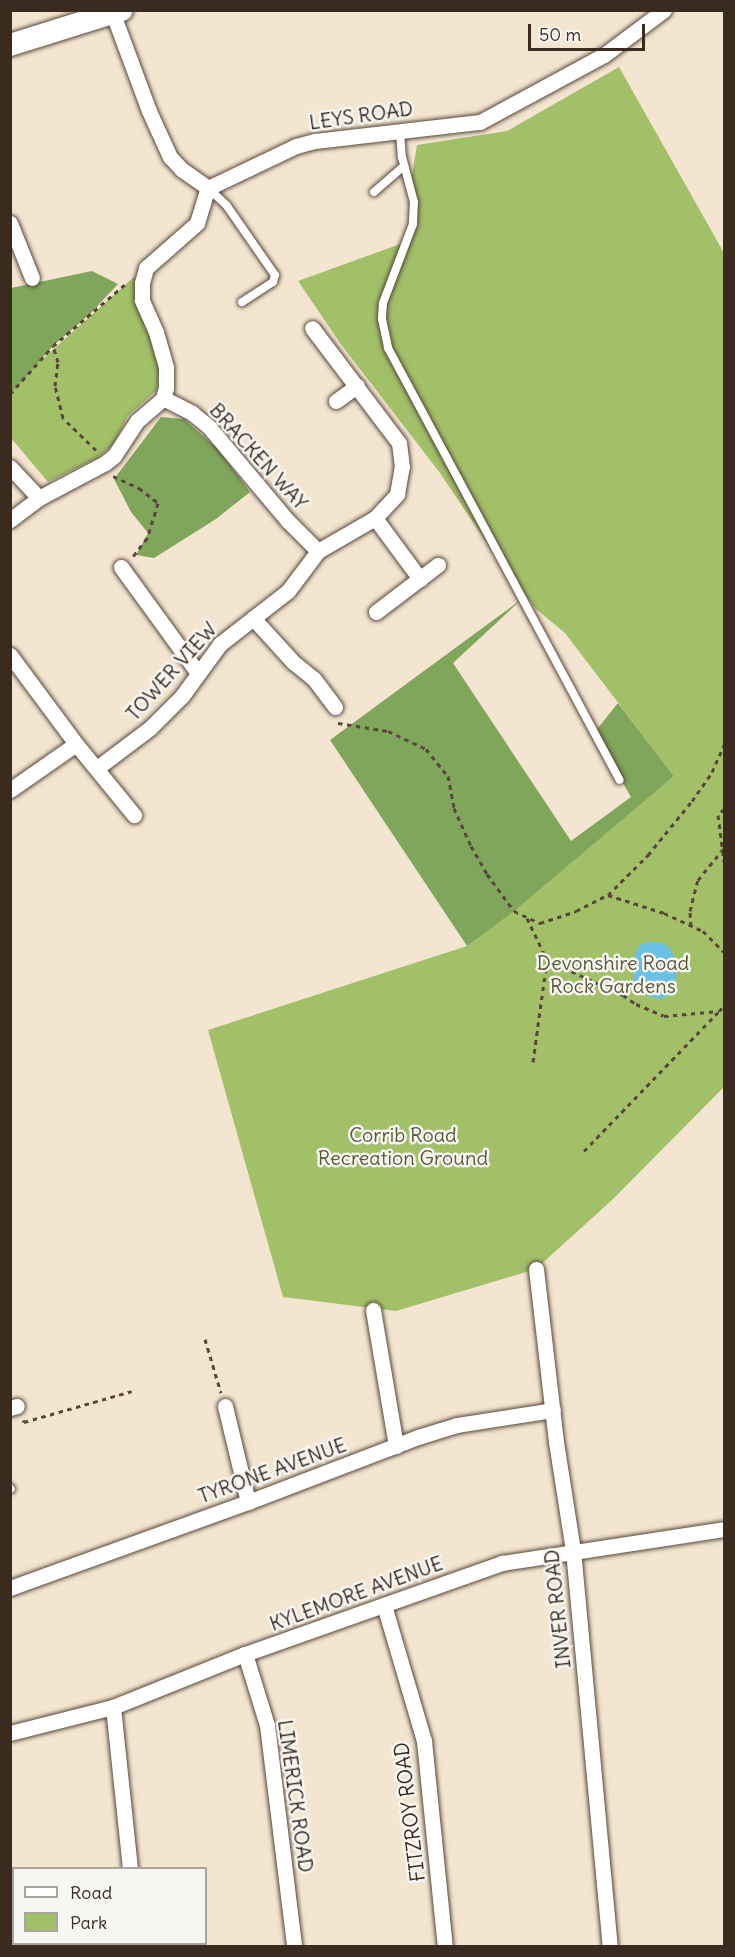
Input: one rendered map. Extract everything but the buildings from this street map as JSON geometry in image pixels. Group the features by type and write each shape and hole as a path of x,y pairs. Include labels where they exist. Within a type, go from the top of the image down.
{"main road":[{"path":"10,45 118,12"}],"street":[{"name":"LEYS ROAD","path":"208,188 296,146 336,137 480,122 604,56 664,10"},
{"path":"10,520 39,498 114,456 137,421 163,399 166,388 166,367 156,332 142,300 146,268 197,223 208,188 181,169 170,157 149,111 118,12"},
{"path":"10,223 32,278"},
{"name":"TOWER VIEW","path":"97,768 150,728 182,696 220,644 288,591 318,551 375,518 397,494 403,455 399,443 312,328"},
{"path":"336,401 357,386"},
{"name":"BRACKEN WAY","path":"163,399 192,413 209,427 280,512 318,551"},
{"path":"10,467 39,498"},
{"path":"375,518 420,579"},
{"path":"376,612 438,566"},
{"path":"121,567 198,673"},
{"path":"253,618 293,662 314,679 335,715"},
{"path":"10,655 76,744 134,815"},
{"path":"10,790 76,744"},
{"name":"INVER ROAD","path":"536,1269 573,1550 610,1947"},
{"path":"373,1310 396,1446"},
{"path":"225,1406 248,1502"},
{"name":"TYRONE AVENUE","path":"10,1588 457,1425 553,1410"},
{"name":"KYLEMORE AVENUE","path":"10,1733 113,1707 245,1654 502,1563 573,1550 724,1529"},
{"name":"FITZROY ROAD","path":"384,1605 424,1741 445,1947"},
{"name":"LIMERICK ROAD","path":"245,1654 267,1725 294,1947"},
{"path":"113,1707 130,1867"}],"lane":[{"path":"400,130 404,166 414,202 413,224 383,303 382,319 388,348 620,780"},
{"path":"374,192 404,166"},
{"path":"208,188 227,206 275,275 273,282 242,302"}],"path":[{"path":"10,394 53,346 146,268"},
{"path":"53,346 58,362 55,386 63,418 105,463 114,478 139,488 158,502 147,538 136,555 121,567"},
{"path":"335,715 388,731 426,749 448,776 454,808 487,874 514,911 540,923 576,911 608,895 648,855 692,801 712,772 724,745"},
{"path":"724,809 718,815 724,862"},
{"path":"691,926 690,910 698,880 723,849"},
{"path":"608,895 664,913 703,931 724,952"},
{"path":"526,917 547,960 533,1062"},
{"path":"547,960 664,1016 719,1011"},
{"path":"584,1151 724,1006"},
{"path":"205,1339 225,1406"},
{"path":"14,1407 24,1422 132,1391"}],"green space":[{"path":"619,67 724,253 724,1087 612,1200 536,1269 396,1311 283,1297 208,1030 467,946 674,776 565,633 536,609 497,558 440,473 340,343 298,281 403,243 411,229 410,187 417,145 507,131"},
{"path":"92,271 118,284 89,315 53,346 11,394 11,288"},
{"path":"135,276 136,304 156,349 159,370 157,390 128,416 113,445 97,458 48,482 11,438 11,394 37,364"},
{"path":"161,417 184,419 218,449 250,492 216,519 154,558 136,555 148,533 131,512 114,479"},
{"path":"522,599 453,663 571,841 631,797 594,733 618,703 674,776 514,911 467,946 330,740"}],"water":[{"path":"663,943 671,950 677,964 676,982 670,996 658,999 645,995 633,981 635,953 641,944"}],"park label":[{"name":"Devonshire Road Rock Gardens","path":"613,974"},
{"name":"Corrib Road Recreation Ground","path":"403,1146"}]}
